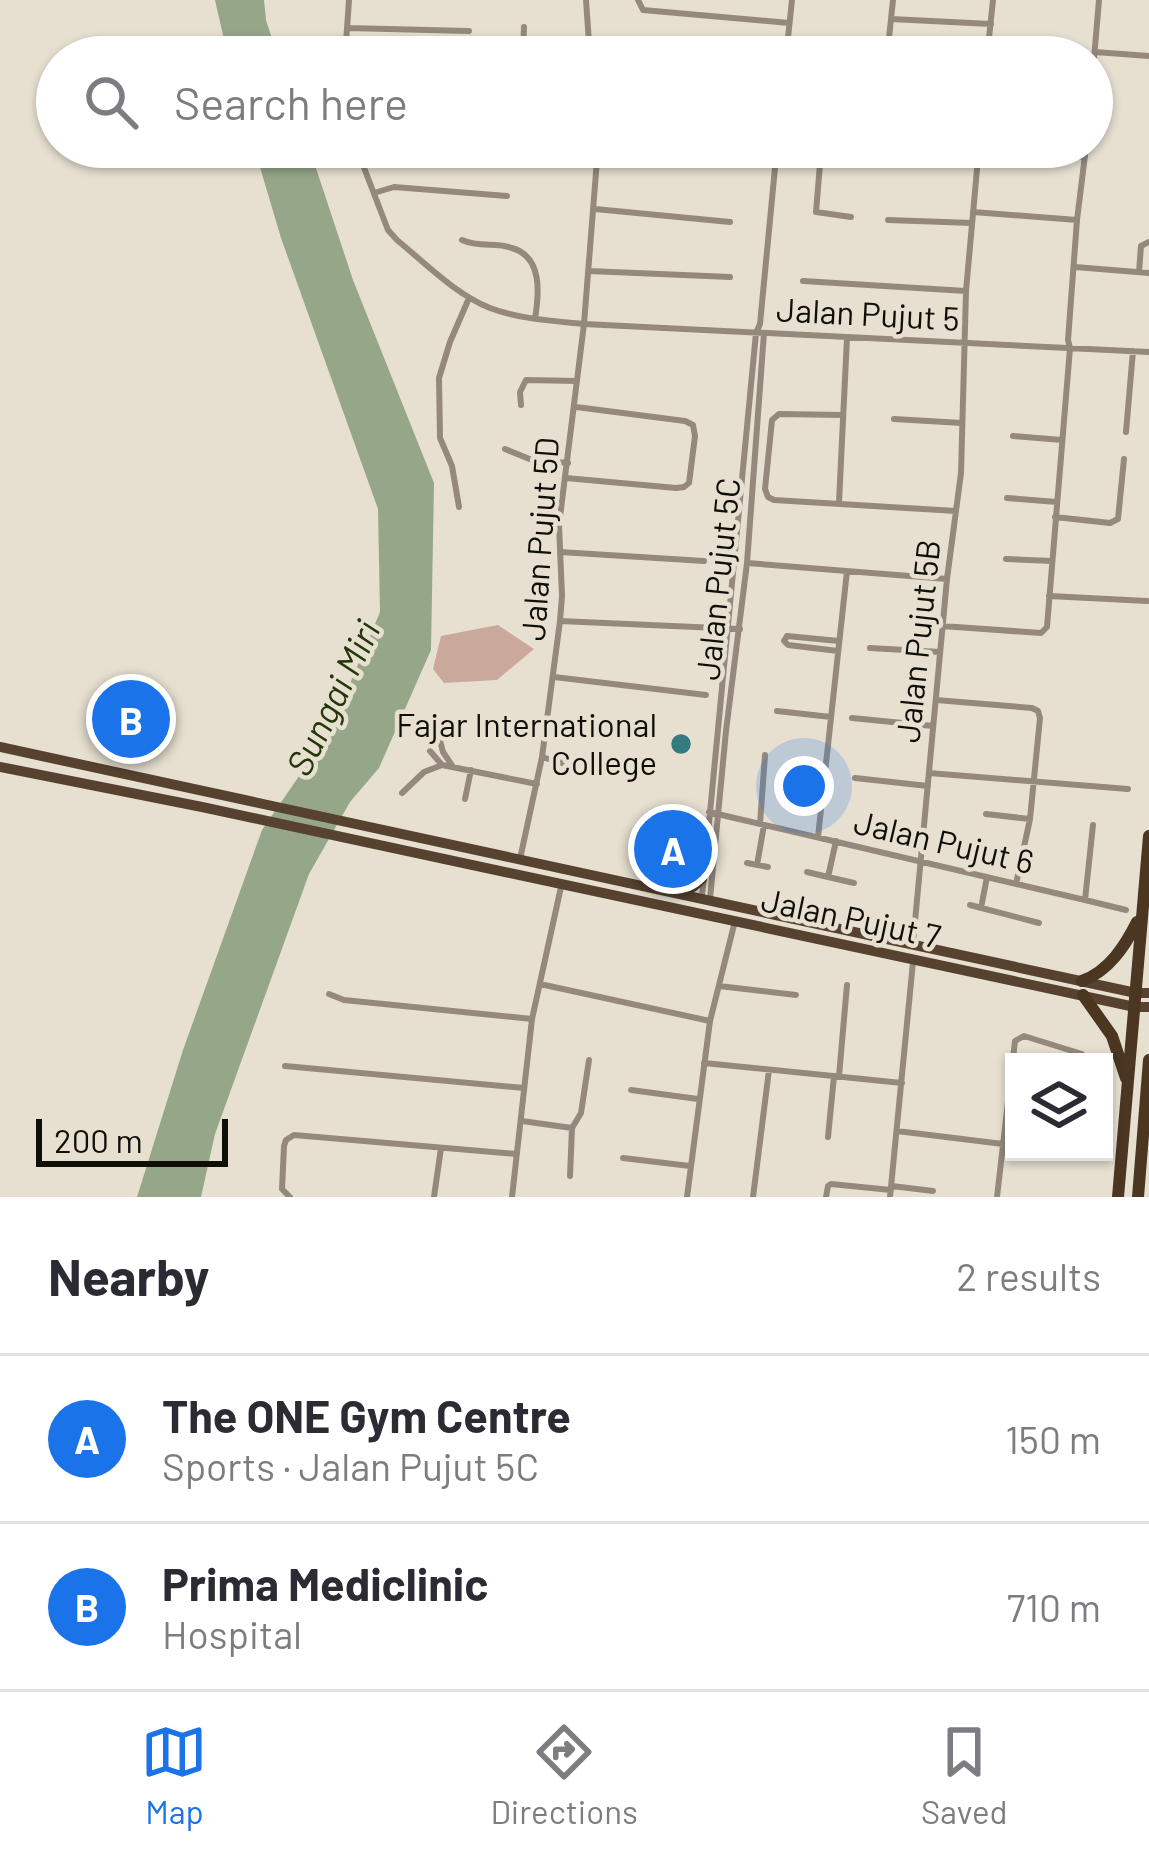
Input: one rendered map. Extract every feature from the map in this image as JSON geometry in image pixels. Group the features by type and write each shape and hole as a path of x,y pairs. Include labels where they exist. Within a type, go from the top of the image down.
{"highway":[{"path":"1118,1197 1142,1000 1142,910 1149,836"},
{"path":"1129,1091 1112,1036 1083,988 1114,958 1142,910"},
{"path":"1144,1195 1149,1060"}],"main road":[{"name":"Jalan Pujut 7","path":"0,747 913,943 1083,988"},
{"name":"Jalan Pujut 7","path":"0,766 561,886 1142,1000"},
{"path":"675,893 702,879"},
{"path":"706,901 711,912 788,932"}],"street":[{"path":"346,36 350,0"},
{"path":"586,0 589,36"},
{"path":"638,0 643,10 789,23"},
{"path":"788,36 791,0"},
{"path":"890,36 892,0"},
{"path":"990,36 993,0"},
{"path":"1096,36 1099,0"},
{"path":"891,19 991,24"},
{"path":"524,27 524,36"},
{"path":"347,28 469,32"},
{"path":"1113,53 1149,56"},
{"name":"Jalan Pujut 5","path":"364,168 388,230 397,240 470,298 535,319 1149,352"},
{"name":"Jalan Pujut 5D","path":"520,859 542,757 560,621 559,525 597,168"},
{"path":"760,330 775,168"},
{"path":"819,168 815,210 850,217"},
{"name":"Jalan Pujut 5B","path":"913,943 956,511 966,290 977,168"},
{"path":"943,626 1042,633 1047,627 1084,168"},
{"path":"374,193 394,187 507,196"},
{"path":"595,209 730,222"},
{"path":"973,212 1077,220"},
{"path":"888,220 972,223"},
{"path":"462,240 514,248 532,263 539,296 535,319"},
{"path":"1075,267 1144,272 1141,246 1149,242"},
{"path":"589,271 730,277"},
{"path":"803,281 966,290"},
{"path":"459,508 452,466 440,438 440,378 449,342 470,298"},
{"name":"Jalan Pujut 5C","path":"706,901 709,812 747,563 760,330"},
{"name":"Jalan Pujut 5C","path":"706,901 702,879 719,814 728,627 760,330"},
{"path":"839,502 847,337"},
{"path":"1126,432 1133,351"},
{"path":"520,405 526,380 577,381"},
{"path":"566,478 684,488 689,483 695,436 693,425 685,422 575,407"},
{"path":"843,415 775,416 765,489 768,497 956,511"},
{"path":"894,419 962,423"},
{"path":"1013,436 1062,440"},
{"path":"505,449 532,460 568,463"},
{"path":"1055,517 1116,521 1124,459"},
{"path":"1007,498 1057,502"},
{"path":"560,552 704,561"},
{"path":"1006,559 1052,562"},
{"path":"747,563 947,579"},
{"path":"818,837 847,571"},
{"path":"1049,596 1147,602"},
{"path":"560,621 740,628"},
{"path":"838,651 784,641 788,636 839,641"},
{"path":"870,648 940,652"},
{"path":"553,677 706,695"},
{"path":"936,700 1038,711 1030,819 1016,884"},
{"path":"777,712 831,717"},
{"path":"852,718 933,726"},
{"path":"430,724 438,730 443,752 453,766"},
{"path":"430,751 442,765"},
{"path":"757,865 765,755"},
{"path":"542,757 595,772"},
{"path":"402,794 424,772 442,765 537,784"},
{"path":"465,799 471,770"},
{"path":"929,773 1128,789"},
{"path":"855,778 928,786"},
{"name":"Jalan Pujut 6","path":"709,812 1126,910"},
{"path":"986,814 1030,819"},
{"path":"1085,900 1093,825"},
{"path":"828,877 836,842"},
{"path":"747,863 768,867"},
{"path":"807,872 854,883"},
{"path":"981,908 987,877"},
{"path":"512,1197 532,1019 561,886"},
{"path":"970,905 1039,923"},
{"path":"687,1197 710,1021 735,921"},
{"path":"891,1191 914,958"},
{"path":"540,984 710,1021"},
{"path":"829,1137 847,985"},
{"path":"719,986 796,995"},
{"path":"329,994 344,1000 532,1019"},
{"path":"1014,1053 1017,1038 1024,1036 1079,1053"},
{"path":"570,1176 572,1128 581,1113 589,1060"},
{"path":"704,1063 902,1083"},
{"path":"285,1066 524,1088"},
{"path":"753,1197 769,1070"},
{"path":"631,1090 698,1099"},
{"path":"520,1121 572,1128"},
{"path":"897,1131 1003,1144"},
{"path":"290,1197 282,1189 284,1146 290,1137 302,1134 517,1154"},
{"path":"998,1197 1005,1138"},
{"path":"434,1197 441,1148"},
{"path":"623,1158 690,1166"},
{"path":"826,1197 831,1184 933,1191"}],"shaded area":[{"path":"215,0 264,0 271,36 223,36"},
{"path":"260,168 316,168 353,280 434,483 431,650 379,768 350,802 309,874 215,1134 201,1197 137,1197 183,1050 262,830 330,731 380,612 378,509"},
{"path":"498,625 534,649 497,680 444,683 433,669 441,636"}],"place":[{"name":"Prima Mediclinic","path":"131,719"},
{"name":"Fajar International College","path":"681,744"},
{"name":"The ONE Gym Centre","path":"673,849"}],"water label":[{"name":"Sungai Miri","path":"333,698"}]}
